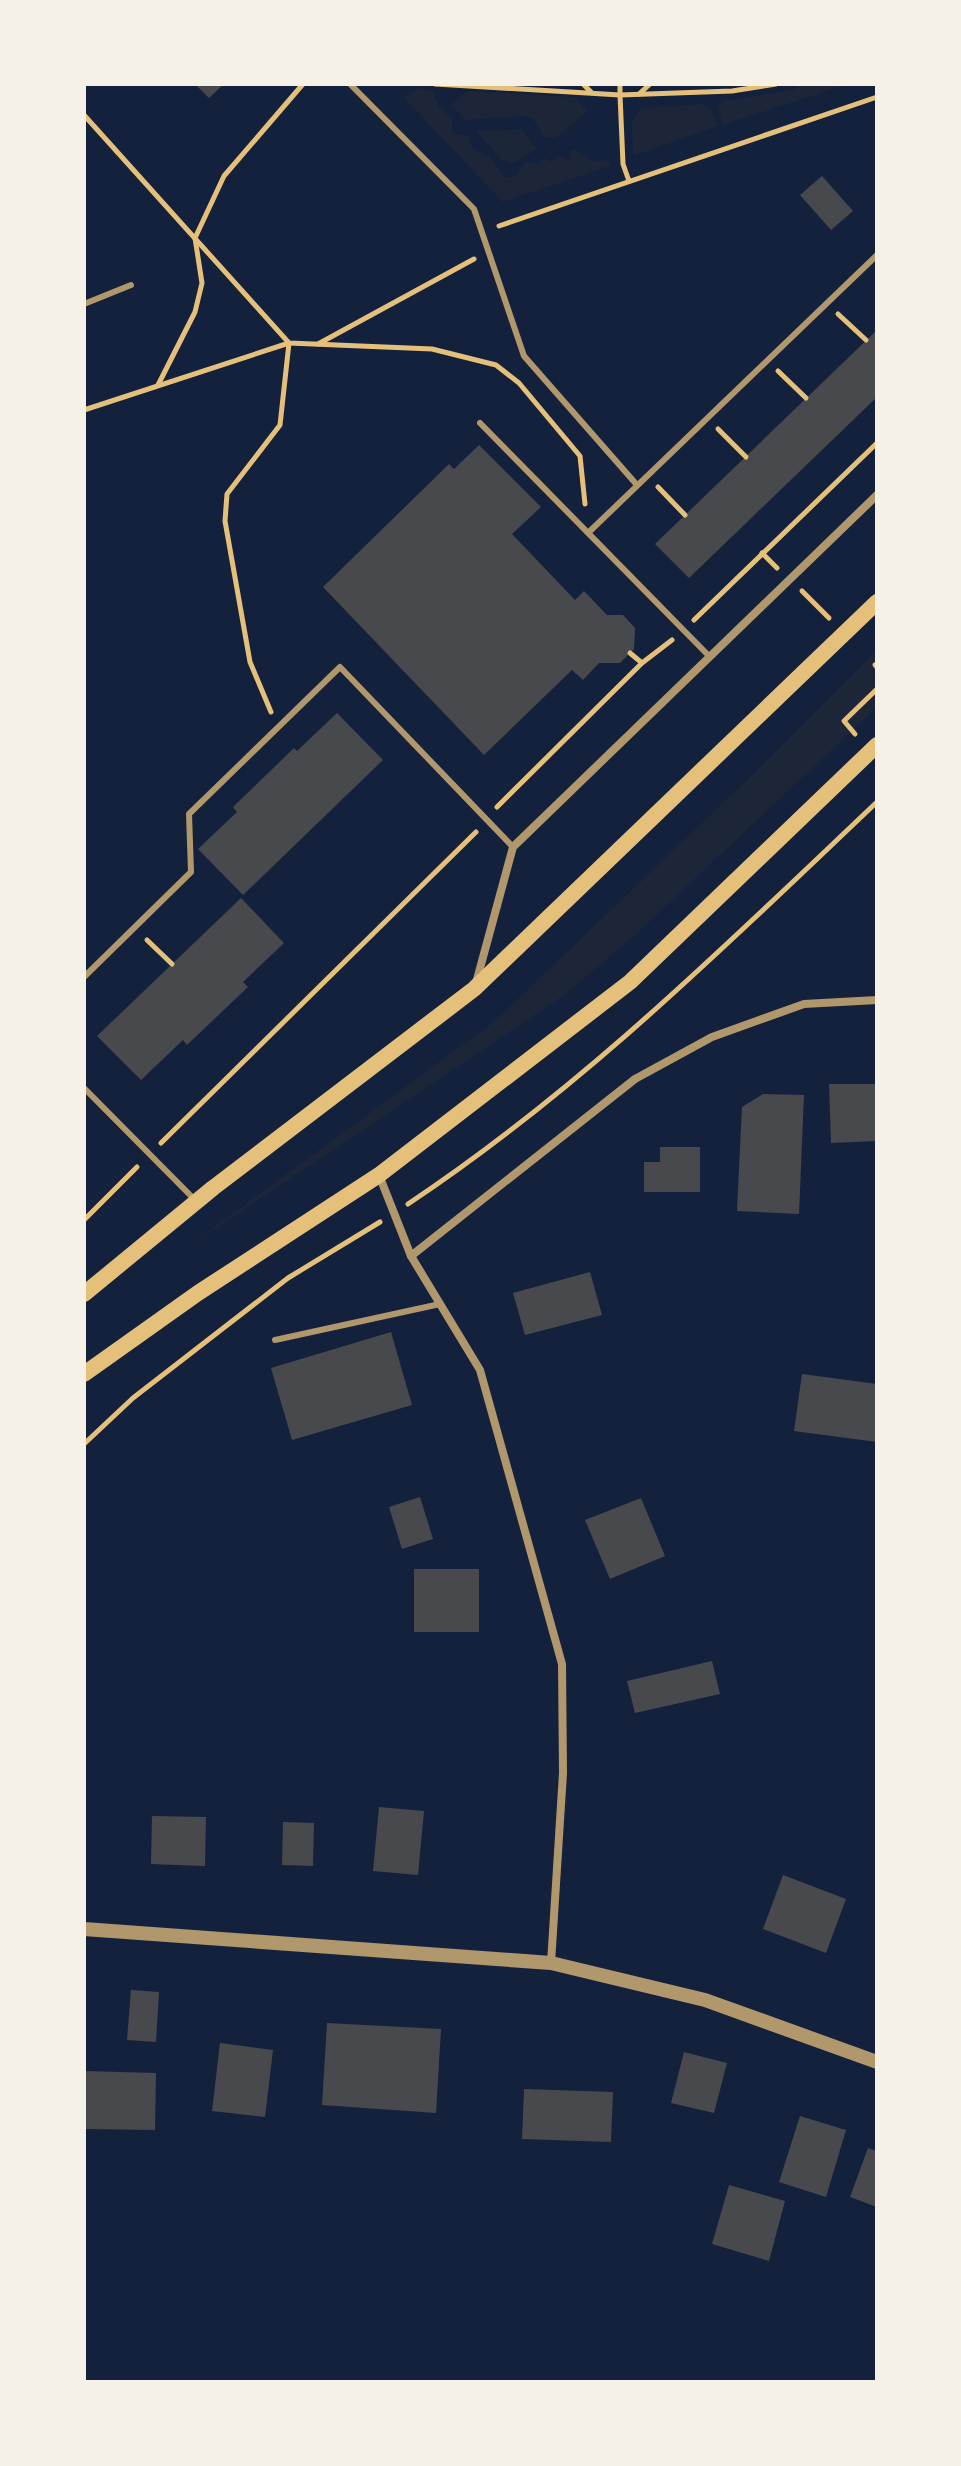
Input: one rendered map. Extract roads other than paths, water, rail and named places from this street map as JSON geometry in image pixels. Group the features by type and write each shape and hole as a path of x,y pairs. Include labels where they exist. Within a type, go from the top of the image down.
{"main road":[{"path":"84,1294 474,989 877,602"},
{"path":"84,1374 198,1293 379,1175 630,982 877,745"}],"street":[{"path":"474,989 513,847 877,495"},
{"path":"411,1256 635,1079 712,1037 804,1004 877,1000"},
{"path":"379,1175 411,1256 480,1370 562,1664 563,1773 551,1963"},
{"path":"84,1929 551,1963 705,2000 877,2062"}],"lane":[{"path":"350,84 474,209 524,356 637,485"},
{"path":"588,533 877,255"},
{"path":"84,304 131,285"},
{"path":"480,423 709,656"},
{"path":"84,977 191,872 189,814 340,667 513,847"},
{"path":"84,1088 198,1202"},
{"path":"275,1340 440,1304"}]}
